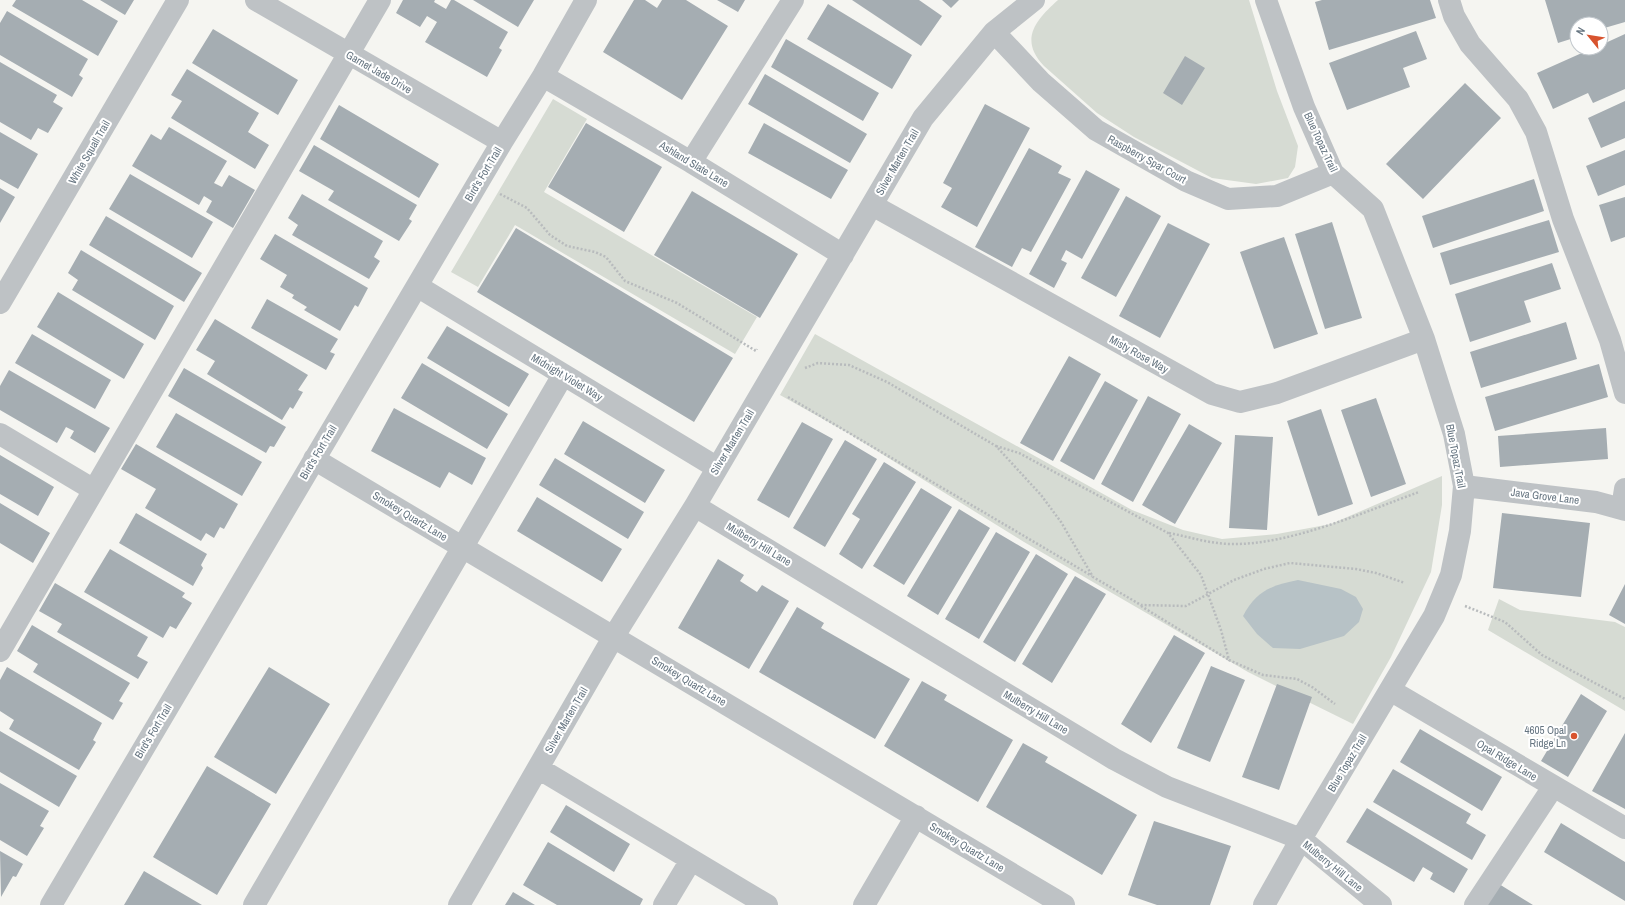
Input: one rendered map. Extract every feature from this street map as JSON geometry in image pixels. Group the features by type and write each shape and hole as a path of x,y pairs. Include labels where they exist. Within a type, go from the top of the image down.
{"street":[{"name":"White Squall Trail","path":"0,303 178,0"},
{"name":"Garnet Jade Drive","path":"256,0 502,142"},
{"path":"0,651 380,0"},
{"name":"Bird's Fort Trail","path":"51,905 478,182 543,76 586,0"},
{"path":"691,162 793,0"},
{"name":"Silver Marten Trail","path":"458,905 614,636 695,506 923,118 994,32 1034,0"},
{"name":"Blue Topaz Trail","path":"1264,905 1301,839 1434,616 1451,575 1460,531 1464,486 1454,434 1424,339 1372,209 1333,173 1304,107 1266,0"},
{"path":"1449,0 1454,16 1470,44 1518,99 1536,132 1564,219 1610,340 1625,393"},
{"name":"Raspberry Spar Court","path":"994,32 1041,82 1096,130 1193,184 1228,199 1277,196 1333,173"},
{"name":"Ashland Slate Lane","path":"543,76 691,162 843,255"},
{"name":"Misty Rose Way","path":"872,205 1212,394 1240,402 1277,393 1424,339"},
{"name":"Midnight Violet Way","path":"417,286 716,468"},
{"path":"254,905 564,375"},
{"path":"0,434 94,490"},
{"name":"Smokey Quartz Lane","path":"314,459 614,636 1064,905"},
{"name":"Java Grove Lane","path":"1464,486 1596,502 1624,502"},
{"name":"Mulberry Hill Lane","path":"695,506 1114,759 1167,787 1301,839 1381,905"},
{"name":"Opal Ridge Lane","path":"1390,690 1625,828"},
{"path":"538,768 767,905"},
{"path":"1475,905 1553,787"},
{"path":"864,905 916,816"},
{"path":"664,905 691,860"}],"path":[{"path":"478,182 527,208 550,235 567,246 595,252 606,257 625,281 677,303 756,351 760,344 801,370 818,363 849,365 887,382 996,446 1019,453 1168,533 1203,542 1220,544 1267,541 1334,523 1419,492"},
{"path":"787,397 1141,605 1229,660 1263,675 1297,679 1312,687 1335,704"},
{"path":"996,446 1041,495 1061,522 1093,577"},
{"path":"1168,533 1201,575 1221,630 1229,660"},
{"path":"1141,605 1186,606 1241,578 1264,569 1290,563 1356,569 1376,573 1405,583"},
{"path":"1459,603 1505,622 1542,655 1625,699"}],"shaded area":[{"path":"1058,0 1249,0 1277,91 1298,146 1295,167 1288,178 1256,184 1212,178 1134,137 1097,113 1044,66 1036,56 1032,47 1031,38 1037,22"},
{"path":"553,99 587,119 544,192 757,317 735,354 515,225 478,287 451,272"},
{"path":"815,334 1132,510 1183,530 1222,539 1277,534 1331,524 1442,476 1442,505 1431,572 1391,657 1353,724 1248,672 1024,542 848,433 780,395"},
{"path":"1298,580 1341,589 1356,597 1363,609 1359,622 1344,636 1300,649 1273,648 1257,634 1243,616 1253,601 1266,590 1280,584"},
{"path":"1499,599 1520,610 1615,622 1625,627 1625,711 1488,630"}],"building":[{"path":"16,0 82,0 118,21 98,56 12,6"},
{"path":"100,0 134,0 125,15"},
{"path":"403,0 435,0 434,2 446,9 451,0 454,0 508,32 499,48 502,50 487,77 425,42 437,22 427,16 420,27 396,13"},
{"path":"473,0 534,0 518,27"},
{"path":"634,0 645,0 657,8 662,0 686,0 728,26 682,100 603,52"},
{"path":"717,0 745,0 738,12"},
{"path":"852,0 919,0 942,16 921,46"},
{"path":"942,0 959,0 951,8"},
{"path":"1322,0 1430,0 1436,18 1329,50 1315,2"},
{"path":"1545,0 1625,0 1625,22 1609,27 1609,16 1569,16 1569,40 1558,43"},
{"path":"828,4 912,55 892,89 807,39"},
{"path":"7,11 88,59 79,75 83,78 72,97 0,55 0,23"},
{"path":"213,29 298,80 278,115 192,63"},
{"path":"1416,31 1427,59 1403,68 1410,87 1347,110 1329,63"},
{"path":"1625,34 1625,89 1593,103 1588,93 1553,109 1537,73 1575,56 1609,56 1609,41"},
{"path":"786,39 879,93 863,121 771,67"},
{"path":"1185,56 1205,68 1182,105 1163,93"},
{"path":"0,62 57,95 53,102 63,108 48,133 38,128 31,140 0,122"},
{"path":"187,69 259,113 248,132 269,145 255,169 171,118 182,101 171,95"},
{"path":"765,74 867,134 850,163 748,104"},
{"path":"1465,83 1501,118 1423,199 1386,164"},
{"path":"1625,101 1625,138 1601,148 1588,118"},
{"path":"985,104 1030,128 977,227 941,207 952,188 943,183"},
{"path":"339,105 439,164 419,198 320,139"},
{"path":"586,123 662,167 624,232 548,187"},
{"path":"764,123 848,170 831,199 748,153"},
{"path":"169,127 227,161 214,183 222,187 229,175 255,190 233,228 206,212 212,201 204,196 199,205 132,166 151,134 161,140"},
{"path":"0,132 38,154 18,189 0,179"},
{"path":"314,145 417,205 409,219 412,221 399,241 328,200 334,191 299,171"},
{"path":"1029,148 1062,166 1058,173 1071,179 1031,252 1022,248 1012,267 975,247"},
{"path":"1625,150 1625,185 1598,196 1586,166"},
{"path":"1086,170 1120,189 1082,259 1066,250 1061,260 1067,263 1054,288 1029,274"},
{"path":"130,174 213,222 192,258 109,209"},
{"path":"1534,179 1544,211 1433,248 1422,216"},
{"path":"0,188 15,197 0,223"},
{"path":"692,191 798,254 760,318 654,255"},
{"path":"302,194 383,241 374,257 380,261 369,279 292,235 298,225 288,218"},
{"path":"1126,196 1161,216 1116,297 1081,278"},
{"path":"1625,197 1625,237 1611,242 1599,205"},
{"path":"106,216 202,273 184,302 89,245"},
{"path":"1549,220 1559,252 1450,285 1440,253"},
{"path":"1332,222 1362,318 1325,329 1295,234"},
{"path":"1168,223 1210,244 1160,338 1119,316"},
{"path":"516,228 733,358 694,422 477,292"},
{"path":"275,234 368,288 358,307 355,305 340,331 304,310 307,307 292,298 294,295 280,287 287,275 260,259"},
{"path":"1284,237 1318,334 1274,349 1240,252"},
{"path":"81,250 174,306 155,340 72,290 78,280 68,273"},
{"path":"1552,263 1561,289 1524,301 1531,322 1470,342 1455,294"},
{"path":"58,292 144,344 124,379 37,327"},
{"path":"267,299 338,339 330,352 335,354 326,370 251,328"},
{"path":"215,319 308,375 298,390 303,392 293,409 290,407 282,420 207,374 215,361 196,350"},
{"path":"1566,322 1577,359 1481,388 1470,352"},
{"path":"447,326 529,374 509,407 427,358"},
{"path":"32,334 111,380 95,409 15,363"},
{"path":"1069,356 1101,374 1053,461 1020,443"},
{"path":"422,363 508,414 487,449 401,398"},
{"path":"1599,364 1608,397 1495,431 1485,397"},
{"path":"184,368 286,427 274,447 270,446 266,453 168,396"},
{"path":"9,370 110,428 95,453 70,438 74,431 66,427 57,443 0,410 0,386"},
{"path":"1105,381 1138,400 1094,480 1060,461"},
{"path":"1148,396 1181,414 1133,502 1101,484"},
{"path":"1376,398 1406,484 1371,497 1341,410"},
{"path":"394,408 486,458 472,485 449,472 440,488 371,451"},
{"path":"1321,409 1353,504 1318,516 1287,421"},
{"path":"176,413 262,462 242,496 156,447"},
{"path":"583,421 665,470 645,503 564,454"},
{"path":"802,422 833,439 789,518 757,500"},
{"path":"1189,424 1222,443 1175,524 1142,505"},
{"path":"1606,428 1608,459 1500,467 1498,436"},
{"path":"1235,435 1273,437 1267,530 1229,528"},
{"path":"845,440 877,459 825,547 793,528"},
{"path":"136,444 238,504 224,529 220,527 214,538 206,533 201,541 145,508 156,489 121,469"},
{"path":"0,455 54,487 38,516 0,494"},
{"path":"555,458 644,512 628,539 539,485"},
{"path":"884,462 916,482 862,569 839,554 860,519 852,514"},
{"path":"921,488 952,507 904,585 873,566"},
{"path":"537,497 622,549 602,582 517,531"},
{"path":"0,503 50,533 33,563 0,543"},
{"path":"959,509 990,528 938,615 907,596"},
{"path":"136,513 207,554 201,565 203,568 193,586 119,543"},
{"path":"1502,513 1590,523 1581,597 1493,588"},
{"path":"996,532 1030,552 979,639 945,619"},
{"path":"110,549 185,593 182,597 192,603 176,629 170,626 163,638 84,592"},
{"path":"1036,554 1068,574 1015,662 983,642"},
{"path":"718,559 744,575 740,581 757,592 762,585 789,601 749,669 678,628"},
{"path":"1075,576 1106,594 1052,683 1022,664"},
{"path":"55,583 148,637 137,656 148,662 138,679 57,632 62,624 39,611"},
{"path":"1625,584 1625,624 1609,615"},
{"path":"797,607 824,623 821,628 910,679 875,739 759,672"},
{"path":"32,625 130,683 119,701 123,703 113,720 33,672 38,664 17,651"},
{"path":"1174,635 1205,653 1151,743 1121,724"},
{"path":"1211,666 1245,680 1210,762 1177,748"},
{"path":"7,667 102,723 93,740 96,742 79,770 9,729 14,720 0,711 0,680"},
{"path":"269,667 330,704 276,794 214,757"},
{"path":"922,681 947,695 944,700 1013,740 978,802 884,746"},
{"path":"1277,684 1312,697 1279,790 1242,777"},
{"name":"4605 Opal Ridge Ln","path":"1581,694 1607,711 1568,777 1541,761"},
{"path":"1420,729 1502,777 1482,811 1400,762"},
{"path":"0,731 77,776 59,807 0,772"},
{"path":"1625,733 1625,809 1592,791"},
{"path":"1023,743 1048,757 1045,762 1137,815 1102,875 986,807"},
{"path":"207,766 271,804 217,895 153,857"},
{"path":"1393,769 1471,814 1466,823 1486,835 1472,860 1373,802"},
{"path":"0,783 49,811 40,826 44,828 27,856 0,840"},
{"path":"566,805 630,844 614,872 550,832"},
{"path":"1367,808 1468,869 1454,893 1430,879 1433,873 1423,867 1414,882 1346,842"},
{"path":"1154,821 1231,846 1210,905 1157,905 1128,895"},
{"path":"1561,823 1625,862 1625,901 1544,852"},
{"path":"548,842 643,899 640,905 557,905 523,885"},
{"path":"0,851 23,864 16,877 13,876 1,897"},
{"path":"144,871 202,905 124,905"},
{"path":"1499,884 1533,905 1486,905"},
{"path":"513,892 535,905 505,905"}],"place":[{"name":"4605 Opal Ridge Ln","path":"1574,736"}]}
